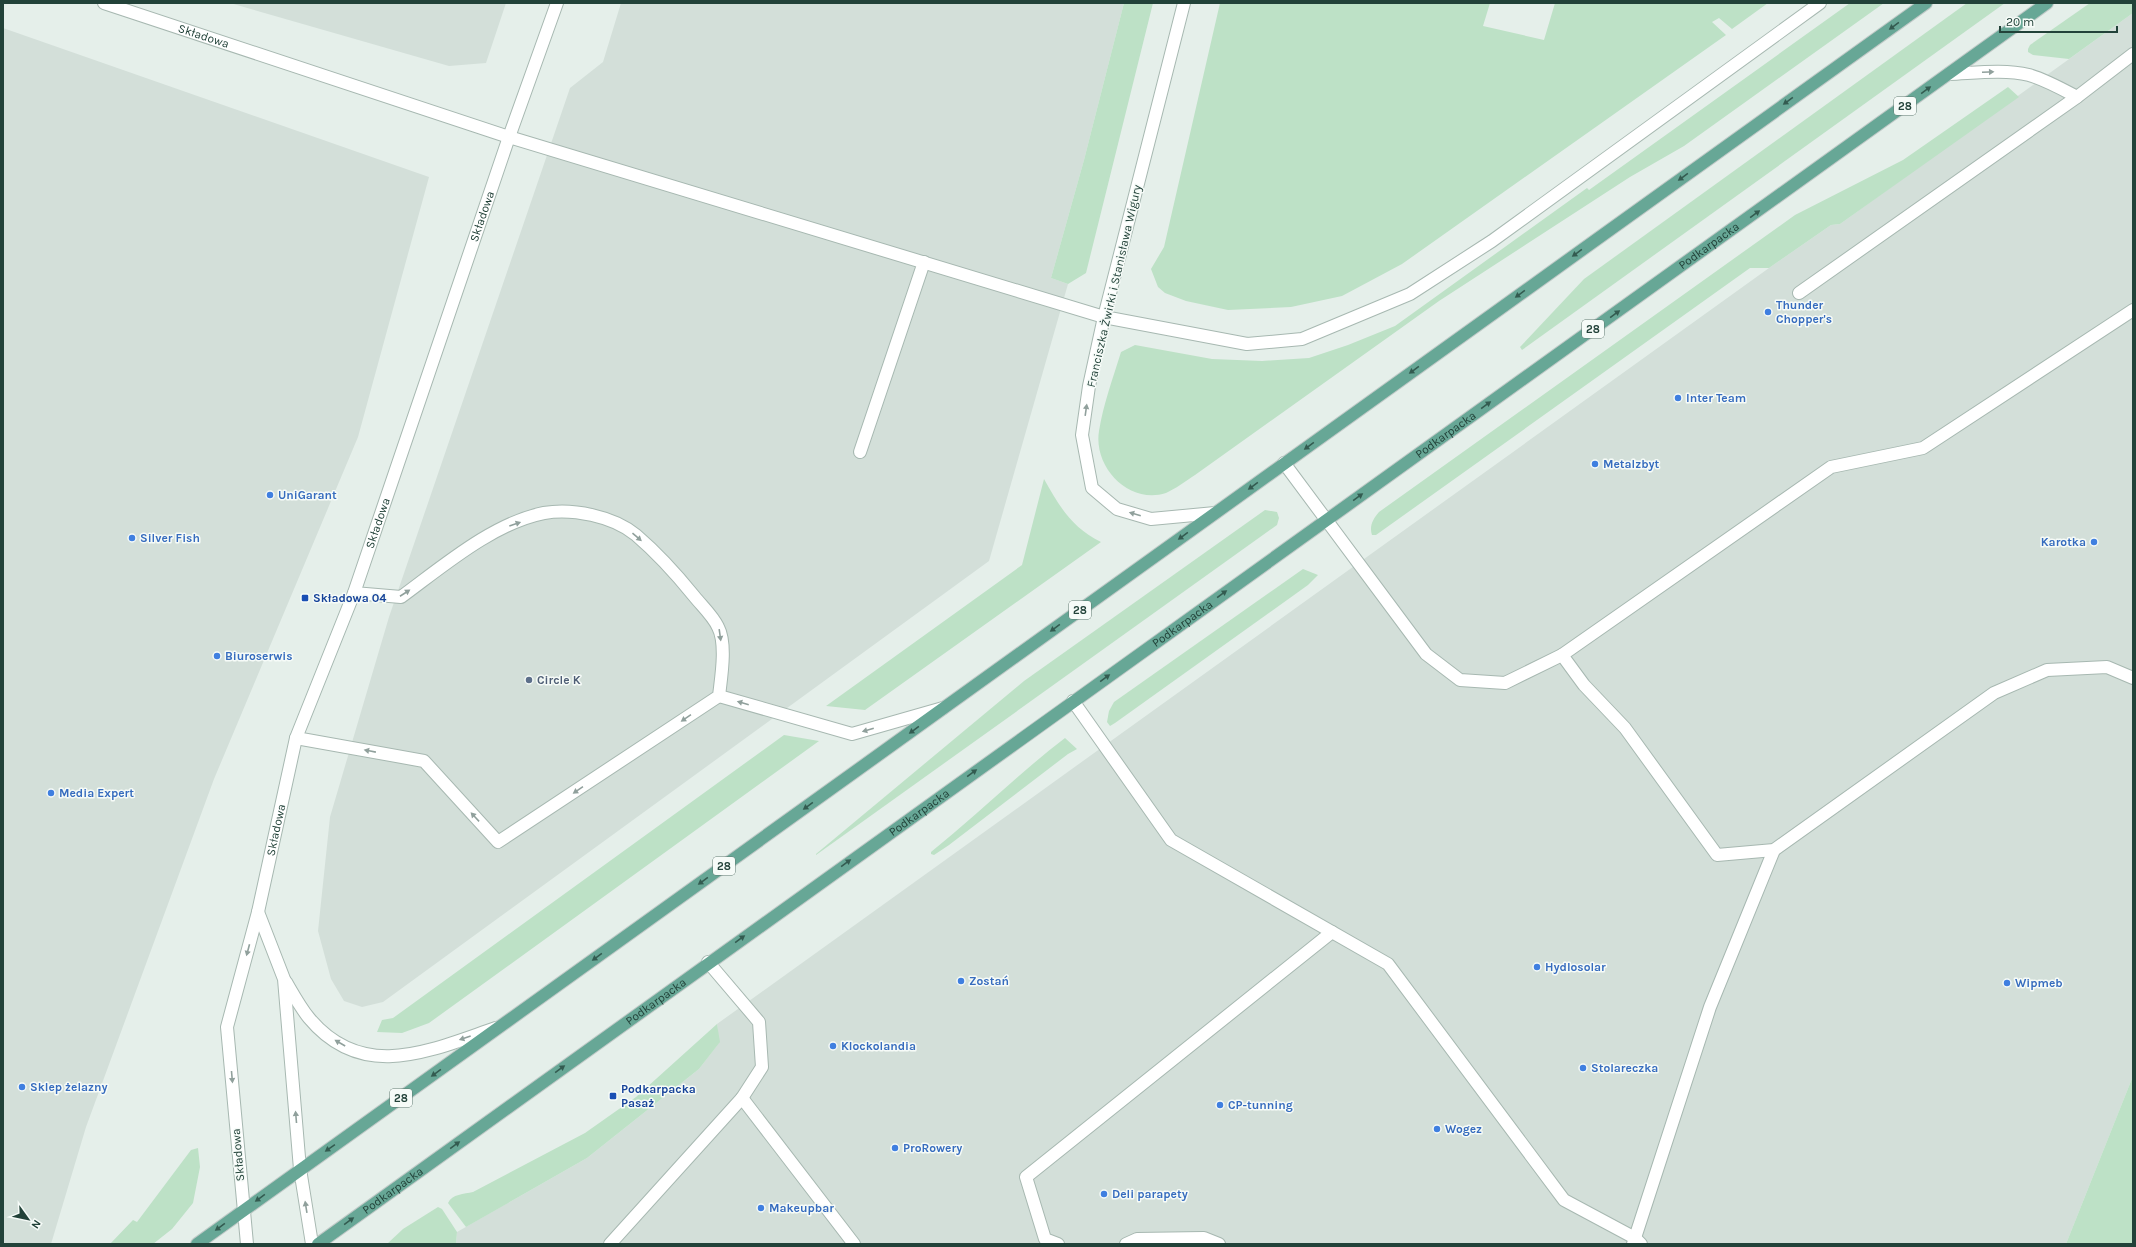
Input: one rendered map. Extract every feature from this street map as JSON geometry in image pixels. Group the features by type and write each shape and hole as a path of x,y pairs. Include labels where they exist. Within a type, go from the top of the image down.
{"main road":[{"name":"28","path":"197,1244 1926,3"},
{"name":"Podkarpacka","path":"318,1244 708,962 2047,3"}],"street":[{"name":"Składowa","path":"104,3 510,137"},
{"name":"Składowa","path":"247,1244 227,1027 258,912 296,738 354,593 557,3"},
{"name":"Franciszka Żwirki i Stanisława Wigury","path":"1184,3 1104,317 1089,386 1082,435 1092,488 1117,509 1152,519 1215,513"},
{"path":"510,137 1104,317 1247,344 1302,339 1410,294 1492,241 1820,3"},
{"path":"1799,293 2077,96 2133,54"},
{"path":"1949,74 2000,72 2028,75 2051,83 2077,96"},
{"path":"860,452 924,262"},
{"path":"1284,463 1426,654 1460,680 1505,683 1562,655 1830,467 1923,448 2133,310"},
{"path":"296,738 424,761 498,842 719,696 724,662 719,628 680,579 635,534 614,522 569,511 543,514 505,527 469,547 401,597 354,593"},
{"path":"1562,655 1584,685 1625,728 1717,855 1774,850 1994,693 2048,670 2106,667 2133,678"},
{"path":"719,696 852,734 946,707"},
{"path":"1073,701 1172,840 1388,964 1564,1200 1636,1242 1710,1007 1774,850"},
{"path":"258,912 284,979 309,1018 322,1031 340,1044 366,1054 387,1057 414,1054 501,1026"},
{"path":"1058,1244 1045,1239 1026,1177 1332,932"},
{"path":"610,1244 742,1098 762,1067 759,1022 708,962"},
{"path":"284,979 300,1169 312,1244"},
{"path":"742,1098 854,1244"},
{"path":"1126,1244 1137,1239 1204,1238 1219,1244"}],"shaded area":[{"path":"230,3 506,3 486,63 449,66"},
{"path":"621,3 1124,3 1084,160 1051,278 1068,284 989,561 383,1002 362,1007 344,1001 331,979 318,931 330,817 389,617 570,88 603,62"},
{"path":"2133,13 2133,1076 2066,1244 456,1244 457,1232 587,1158 699,1069 719,1043 717,1024 1769,268 1831,225 1840,224"},
{"path":"3,28 429,177 358,437 214,779 86,1127 51,1244 3,1244"}],"green space":[{"path":"1124,3 1153,3 1086,273 1068,284 1051,278 1084,160"},
{"path":"1220,3 1490,3 1483,26 1544,40 1555,3 1768,3 1732,29 1719,18 1712,22 1726,35 1402,264 1342,296 1291,307 1228,310 1186,301 1165,293 1158,287 1151,269 1164,247"},
{"path":"1850,3 1884,3 1684,146 1630,177 1439,301 1177,487 1166,493 1152,495 1139,493 1127,488 1116,480 1108,470 1102,458 1099,444 1099,431 1106,401 1121,352 1135,345 1212,359 1262,361 1309,358 1348,345 1395,326 1587,188 1589,190"},
{"path":"1967,3 2005,3 1522,350 1520,347 1584,279"},
{"path":"2090,3 2133,3 2133,13 2069,59 2033,55 2028,52 2030,45"},
{"path":"2008,87 2019,97 1840,224 1831,225 1769,268 1750,268 1376,535 1372,535 1372,523 1379,512 1795,215 1903,160"},
{"path":"1044,479 1055,499 1074,523 1101,542 865,710 826,706 1022,565"},
{"path":"1265,510 1277,512 1279,518 1277,525 816,855 1024,681"},
{"path":"1303,569 1318,575 1308,585 1110,726 1107,722 1109,711 1114,702"},
{"path":"784,735 819,741 429,1023 402,1033 377,1032 382,1020 393,1018"},
{"path":"1065,738 1077,749 1068,754 949,845 934,855 931,854 931,852"},
{"path":"717,1024 720,1042 699,1069 587,1158 466,1227 448,1203 455,1196 473,1192 585,1133 636,1097"},
{"path":"2133,1076 2133,1244 2066,1244"},
{"path":"198,1148 200,1167 193,1203 172,1229 153,1244 110,1244 133,1220 137,1222 191,1150"},
{"path":"438,1207 442,1209 457,1232 456,1244 387,1244 403,1229"}],"place":[{"name":"Thunder Chopper's","path":"1768,312"},
{"name":"Inter Team","path":"1678,398"},
{"name":"Metalzbyt","path":"1595,464"},
{"name":"UniGarant","path":"270,495"},
{"name":"Silver Fish","path":"132,538"},
{"name":"Karotka","path":"2094,542"},
{"name":"Składowa 04","path":"305,598"},
{"name":"Biuroserwis","path":"217,656"},
{"name":"Circle K","path":"529,680"},
{"name":"Media Expert","path":"51,793"},
{"name":"Hydlosolar","path":"1537,967"},
{"name":"Zostań","path":"961,981"},
{"name":"Wipmeb","path":"2007,983"},
{"name":"Klockolandia","path":"833,1046"},
{"name":"Stolareczka","path":"1583,1068"},
{"name":"Sklep żelazny","path":"22,1087"},
{"name":"Podkarpacka Pasaż","path":"613,1096"},
{"name":"CP-tunning","path":"1220,1105"},
{"name":"Wogez","path":"1437,1129"},
{"name":"ProRowery","path":"895,1148"},
{"name":"Deli parapety","path":"1104,1194"},
{"name":"Makeupbar","path":"761,1208"}]}
